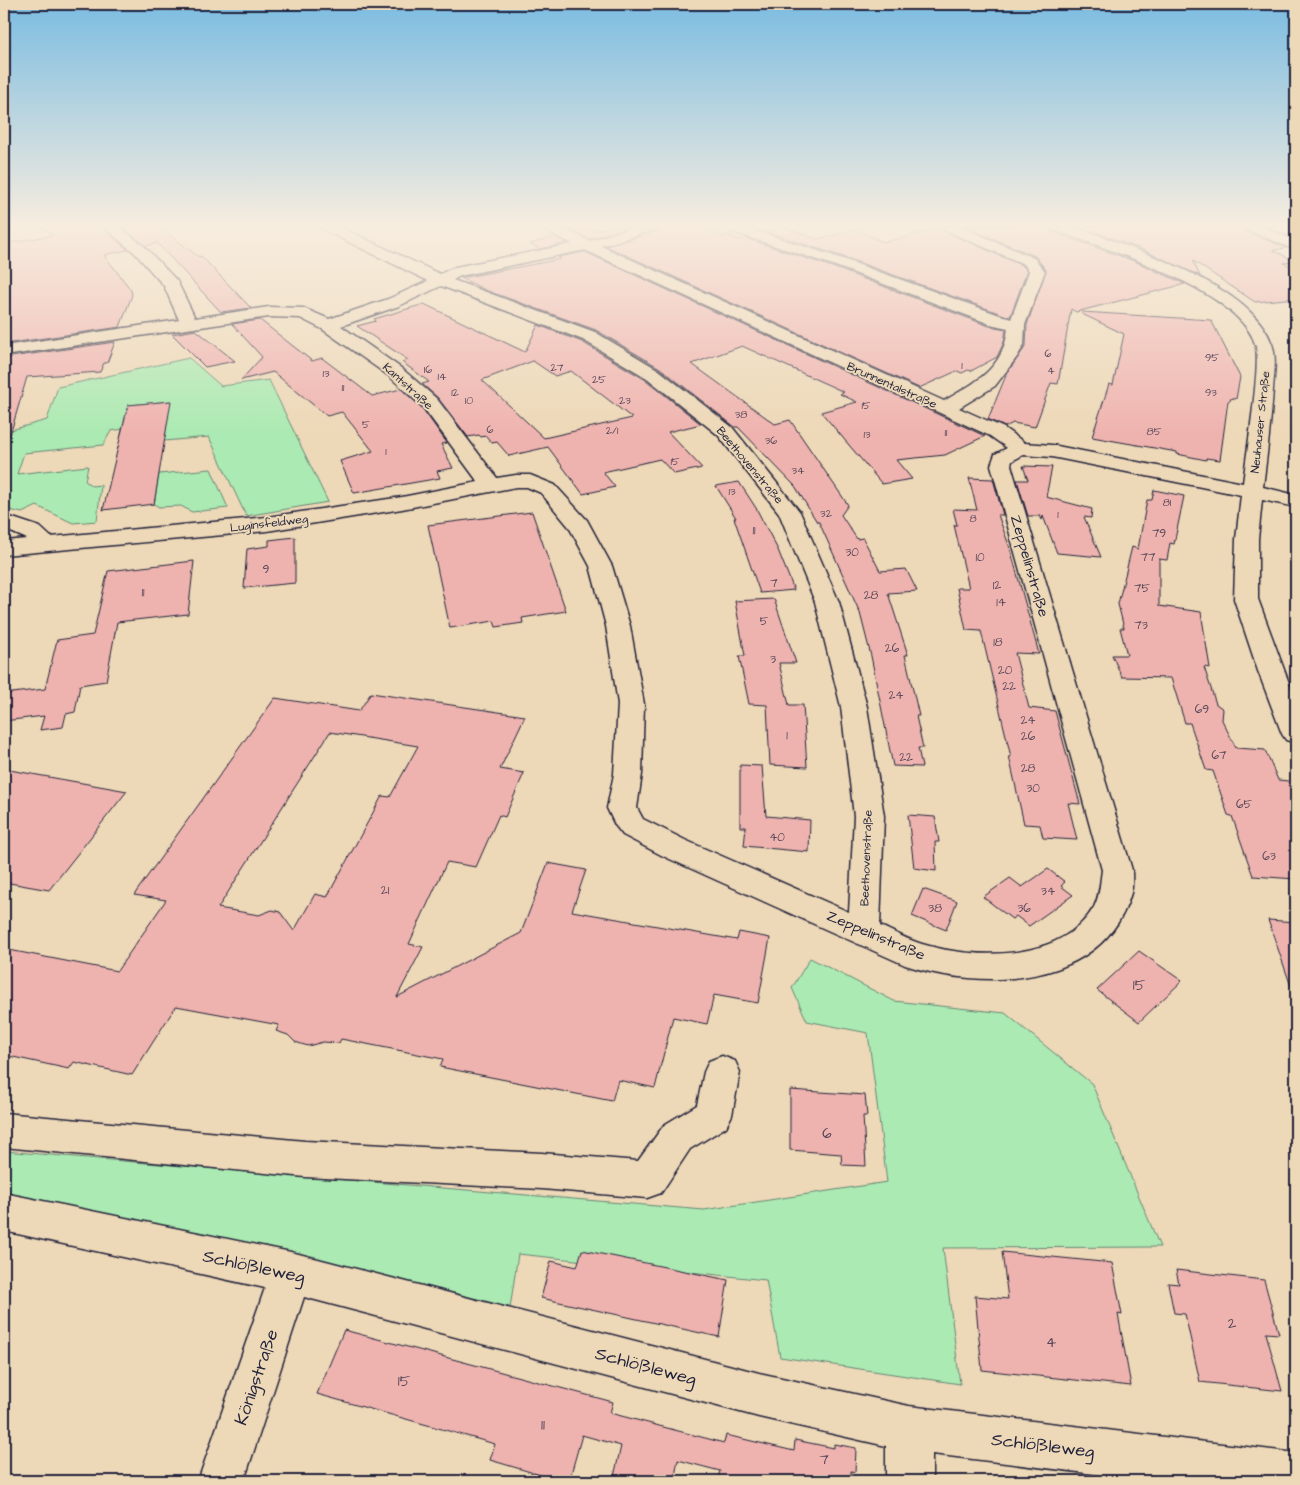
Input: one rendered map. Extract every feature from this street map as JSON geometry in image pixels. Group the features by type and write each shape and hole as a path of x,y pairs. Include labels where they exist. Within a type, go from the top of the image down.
{"street":[{"path":"176,295 189,324"},
{"path":"328,324 366,313 407,295"},
{"name":"Beethovenstraße","path":"479,295 589,336 653,374 725,431 789,512 827,602 854,707 869,816 864,931"},
{"name":"Brunnentalstraße","path":"694,295 1003,436 1020,449"},
{"path":"929,295 996,320 1017,325"},
{"path":"944,409 988,382 1008,357 1015,345 1017,325 1027,295"},
{"name":"Neuhauser Straße","path":"1219,295 1247,320 1260,336 1265,348 1266,362 1262,424 1247,534 1246,599 1272,678 1296,734"},
{"name":"Kantstraße","path":"4,351 268,312 304,313 328,324 396,372 430,403 492,486"},
{"path":"1020,449 1052,452 1252,490 1296,501"},
{"name":"Zeppelinstraße","path":"492,486 530,481 548,489 579,525 601,566 618,626 631,704 628,774 622,808 625,818 633,827 674,848 917,956 951,963 994,967 1043,960 1065,952 1081,942 1094,930 1108,911 1115,892 1117,870 1001,465 1002,458 1020,449"},
{"name":"Luginsfeldweg","path":"4,548 267,524 402,503 492,486"},
{"path":"4,522 32,532 45,543"},
{"path":"4,1130 305,1159 542,1171 647,1180 677,1137 713,1115 722,1072"},
{"name":"Schlößleweg","path":"4,1212 291,1273 759,1395 909,1429 1296,1476"},
{"name":"Königstraße","path":"221,1481 291,1273"},
{"path":"909,1429 909,1481"}],"green space":[{"path":"189,358 221,386 269,380 328,502 246,516 209,437 164,441 170,401 129,405 123,429 111,431 103,445 24,453 17,474 88,466 85,481 92,486 101,485 97,521 73,523 37,506 22,513 10,510 4,511 4,432 47,420 58,387"},
{"path":"211,469 228,508 192,512 181,506 159,507 154,504 159,474"},
{"path":"810,958 894,1001 1005,1013 1092,1084 1160,1247 943,1248 960,1384 780,1357 766,1280 518,1254 510,1308 4,1194 4,1151 704,1210 887,1182 868,1033 807,1021 792,988"}],"building":[{"path":"4,295 132,295 120,327 4,344"},
{"path":"206,295 239,295 251,308 221,312"},
{"path":"500,295 679,295 985,436 945,455 896,460 912,479 882,484 821,412 857,402 840,394 844,392 742,346 692,364 775,424 790,420 848,505 841,515 857,539 863,538 880,571 906,569 917,591 888,593 908,655 905,655 919,716 916,716 923,748 918,748 922,767 893,766 871,656 860,613 819,522 817,522 795,486 738,427 735,427 660,368 596,330"},
{"path":"715,295 907,295 989,326 1006,329 1004,342 997,357 971,371 968,370 962,373 957,371 919,388"},
{"path":"950,295 1018,295 1010,317"},
{"path":"1037,295 1141,295 1076,312 1071,309 1058,384 1051,383 1035,427 1013,423 1005,427 988,419 1007,373 1026,346 1027,325"},
{"path":"1245,295 1296,295 1296,298 1255,302"},
{"path":"424,304 525,352 538,325 582,342 646,380 701,424 668,432 702,468 674,474 660,459 603,472 615,487 583,494 548,447 509,456 497,442 492,443 486,436 468,437 438,398 422,384 429,382 402,362 408,360 357,326 376,321 374,319","holes":["533,361 555,376 571,371 632,418 544,438 482,380"]},
{"path":"1082,312 1211,320 1240,377 1236,399 1231,398 1228,401 1220,460 1206,458 1206,460 1177,454 1177,452 1092,437 1109,384 1113,385 1124,334 1082,314"},
{"path":"260,320 312,361 322,358 372,396 401,389 422,408 447,443 441,444 453,468 437,471 440,478 354,493 340,461 373,451 342,412 327,416 273,372 241,380 262,357 232,324"},
{"path":"196,330 235,361 205,367 172,334"},
{"path":"115,342 107,363 104,363 100,372 27,377 10,435 4,434 4,358"},
{"path":"171,401 154,504 103,510 128,405"},
{"path":"1023,466 1052,467 1046,497 1092,509 1091,518 1084,517 1101,557 1057,553 1043,516 1042,520 1040,516 1028,516 1017,480 1028,480"},
{"path":"969,478 993,479 1003,515 998,515 1010,548 1039,654 1015,653 1029,708 1055,711 1080,804 1068,803 1077,840 1043,838 1040,825 1024,824 1009,756 1011,757 981,631 966,630 957,588 969,588 954,525 957,525 953,509 977,510"},
{"path":"739,482 756,508 778,550 794,590 760,593 734,518 736,518 716,486"},
{"path":"1154,490 1184,496 1174,544 1170,543 1167,560 1159,559 1159,606 1201,612 1210,668 1204,667 1216,704 1223,709 1222,720 1236,748 1265,750 1278,780 1288,781 1296,801 1296,879 1253,876 1232,816 1228,815 1213,771 1206,770 1190,723 1185,723 1171,678 1122,677 1112,655 1127,655 1120,628 1124,628 1118,604 1132,547 1138,549 1147,500 1152,500"},
{"path":"532,512 566,611 522,618 523,623 496,627 494,621 450,628 428,525"},
{"path":"295,537 295,583 244,588 247,549 269,546 269,540"},
{"path":"194,561 188,614 117,622 106,681 80,685 75,712 66,714 63,727 40,730 44,716 4,721 4,694 45,689 57,640 93,635 108,571"},
{"path":"774,599 796,663 779,663 789,705 803,705 807,767 770,765 767,705 749,704 739,656 745,656 735,601"},
{"path":"371,693 525,716 500,769 524,773 505,817 499,815 476,867 447,862 409,944 423,947 397,997 521,933 548,863 586,870 572,911 737,940 739,932 770,938 758,1003 714,995 707,1024 673,1017 655,1088 618,1080 612,1101 440,1067 443,1059 341,1039 339,1043 323,1042 308,1046 295,1042 288,1035 276,1031 279,1025 176,1006 132,1075 74,1062 69,1069 4,1055 4,949 117,971 166,900 134,895 275,698 359,711","holes":["330,732 418,746 390,797 382,796 327,897 315,894 294,931 280,912 272,910 259,915 218,908"]},
{"path":"740,765 762,766 766,816 810,820 809,852 744,846 746,827 740,827"},
{"path":"4,769 127,791 49,890 4,882"},
{"path":"908,815 935,817 939,842 935,842 936,871 914,868"},
{"path":"1048,869 1065,882 1061,886 1073,895 1029,926 1016,916 1012,919 983,897 1010,878 1022,887"},
{"path":"923,889 957,901 946,930 912,916"},
{"path":"1268,920 1296,922 1296,991 1293,992"},
{"path":"1139,951 1182,981 1139,1022 1097,990"},
{"path":"790,1090 865,1095 867,1116 863,1116 866,1166 842,1165 841,1154 790,1150"},
{"path":"582,1250 728,1280 719,1337 541,1298 551,1261 577,1267"},
{"path":"1002,1252 1112,1263 1122,1315 1118,1314 1131,1386 982,1370 975,1296 1008,1299"},
{"path":"1176,1270 1264,1280 1279,1334 1266,1333 1282,1391 1200,1382 1185,1314 1174,1313 1168,1283 1179,1284"},
{"path":"344,1330 613,1402 610,1413 724,1443 726,1435 794,1451 795,1440 834,1448 834,1444 856,1448 855,1472 851,1471 851,1481 717,1481 720,1471 678,1460 674,1481 613,1481 621,1446 582,1435 569,1481 561,1481 490,1460 495,1444 317,1394"}]}
